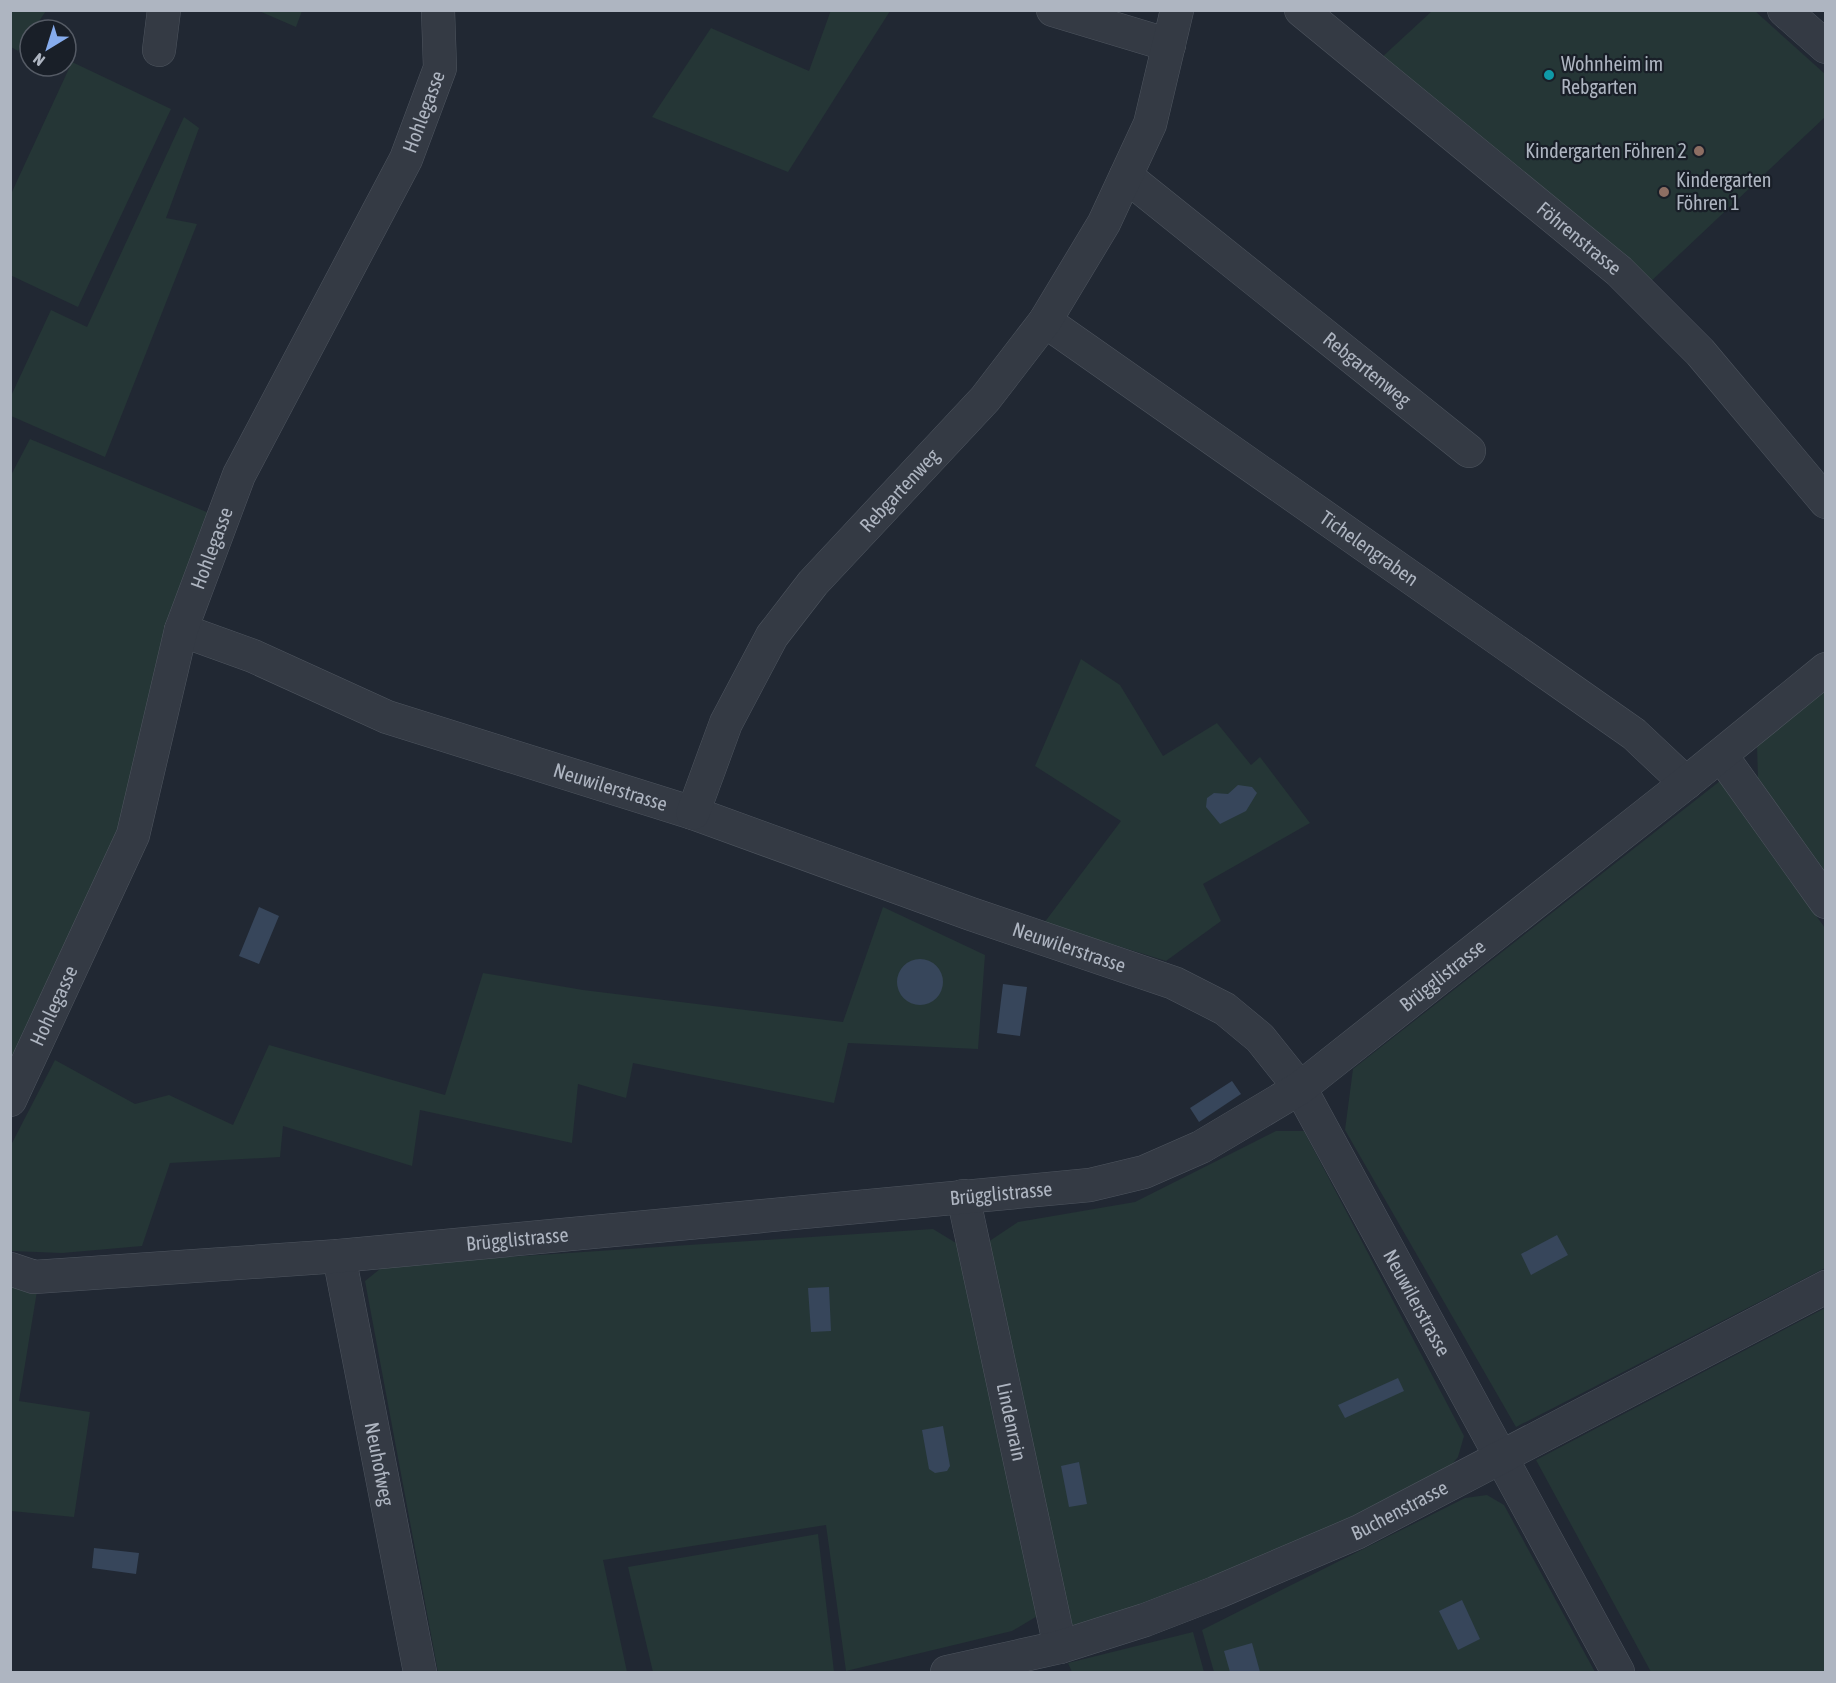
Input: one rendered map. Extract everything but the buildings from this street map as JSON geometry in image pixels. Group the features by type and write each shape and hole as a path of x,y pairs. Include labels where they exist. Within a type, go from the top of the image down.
{"street":[{"path":"159,50 164,10"},
{"name":"Hohlegasse","path":"10,1100 133,835 181,630 239,475 406,159 440,68 438,10"},
{"path":"1053,10 1168,45"},
{"name":"Rebgartenweg","path":"693,813 726,723 772,636 813,583 985,399 1045,321 1104,223 1150,124 1177,10"},
{"name":"Föhrenstrasse","path":"1301,10 1619,271 1700,352 1826,502"},
{"path":"1784,10 1826,47"},
{"name":"Rebgartenweg","path":"1126,176 1469,451"},
{"name":"Tichelengraben","path":"1045,321 1634,734 1686,783"},
{"name":"Neuwilerstrasse","path":"181,630 253,656 387,717 693,813 952,907 1174,983 1225,1009 1260,1038 1300,1088 1618,1672"},
{"name":"Brügglistrasse","path":"10,1269 34,1277 339,1256 1090,1185 1144,1172 1201,1147 1300,1088 1686,783 1826,669"},
{"path":"1721,754 1826,902"},
{"name":"Lindenrain","path":"963,1196 1060,1647"},
{"name":"Neuhofweg","path":"339,1256 420,1672"},
{"name":"Buchenstrasse","path":"947,1672 1060,1647 1145,1620 1358,1532 1826,1287"}],"shaded area":[{"path":"831,10 890,11 788,172 652,117 711,28 809,71"},
{"path":"10,11 46,11 41,18 18,18 18,51 11,47"},
{"path":"259,11 302,11 296,27"},
{"path":"1432,11 1755,11 1825,74 1825,117 1647,285 1380,59"},
{"path":"78,65 171,109 78,307 10,275 11,194 65,78 78,78"},
{"path":"184,117 199,128 166,218 197,224 105,457 11,416 11,396 51,310 87,327"},
{"path":"30,439 209,513 121,830 11,1065 10,477"},
{"path":"1081,659 1120,685 1163,756 1217,723 1251,765 1260,757 1310,823 1203,884 1221,921 1166,961 1044,923 1121,821 1035,766"},
{"path":"1825,691 1825,875 1758,780 1757,744"},
{"path":"1720,781 1825,928 1825,1268 1516,1427 1345,1130 1353,1069"},
{"path":"883,907 985,955 978,1049 848,1043 834,1103 633,1063 626,1098 578,1084 572,1143 420,1110 412,1166 283,1126 280,1157 170,1163 142,1246 62,1253 11,1251 11,1145 55,1060 135,1104 169,1095 233,1125 269,1045 445,1095 483,973 583,990 843,1022"},
{"path":"1276,1131 1304,1131 1464,1436 1458,1457 1446,1472 1255,1566 1069,1634 988,1242 1018,1222 1135,1202"},
{"path":"933,1229 961,1246 1039,1615 1012,1631 846,1671 826,1525 603,1560 627,1672 438,1672 365,1281 385,1265"},
{"path":"10,1278 38,1285 19,1401 90,1412 74,1517 11,1511"},
{"path":"1825,1308 1825,1672 1651,1672 1536,1460"},
{"path":"1487,1495 1504,1505 1595,1672 1214,1672 1202,1630 1465,1498"},
{"path":"818,1534 834,1672 653,1672 628,1567"},
{"path":"1193,1632 1204,1672 1072,1672 1068,1663"}],"water":[{"path":"1238,785 1252,787 1257,793 1246,811 1220,824 1206,807 1207,798 1214,793 1228,794"},
{"path":"259,907 279,916 259,964 239,956"},
{"path":"920,959 936,966 943,982 936,998 920,1005 904,998 897,982 904,966"},
{"path":"1003,984 1027,987 1020,1036 997,1033"},
{"path":"1232,1081 1241,1094 1199,1122 1190,1108"},
{"path":"1557,1235 1568,1255 1531,1275 1521,1254"},
{"path":"829,1287 831,1331 811,1332 808,1288"},
{"path":"1398,1378 1404,1391 1345,1418 1338,1405"},
{"path":"943,1426 950,1466 947,1471 935,1473 929,1469 922,1430"},
{"path":"1079,1462 1087,1504 1069,1507 1061,1466"},
{"path":"94,1548 139,1553 136,1574 92,1568"},
{"path":"1462,1600 1480,1639 1458,1650 1439,1611"},
{"path":"1252,1643 1260,1672 1230,1672 1224,1651"}],"place":[{"name":"Wohnheim im Rebgarten","path":"1549,75"},
{"name":"Kindergarten Föhren 2","path":"1699,151"},
{"name":"Kindergarten Föhren 1","path":"1664,192"}]}
